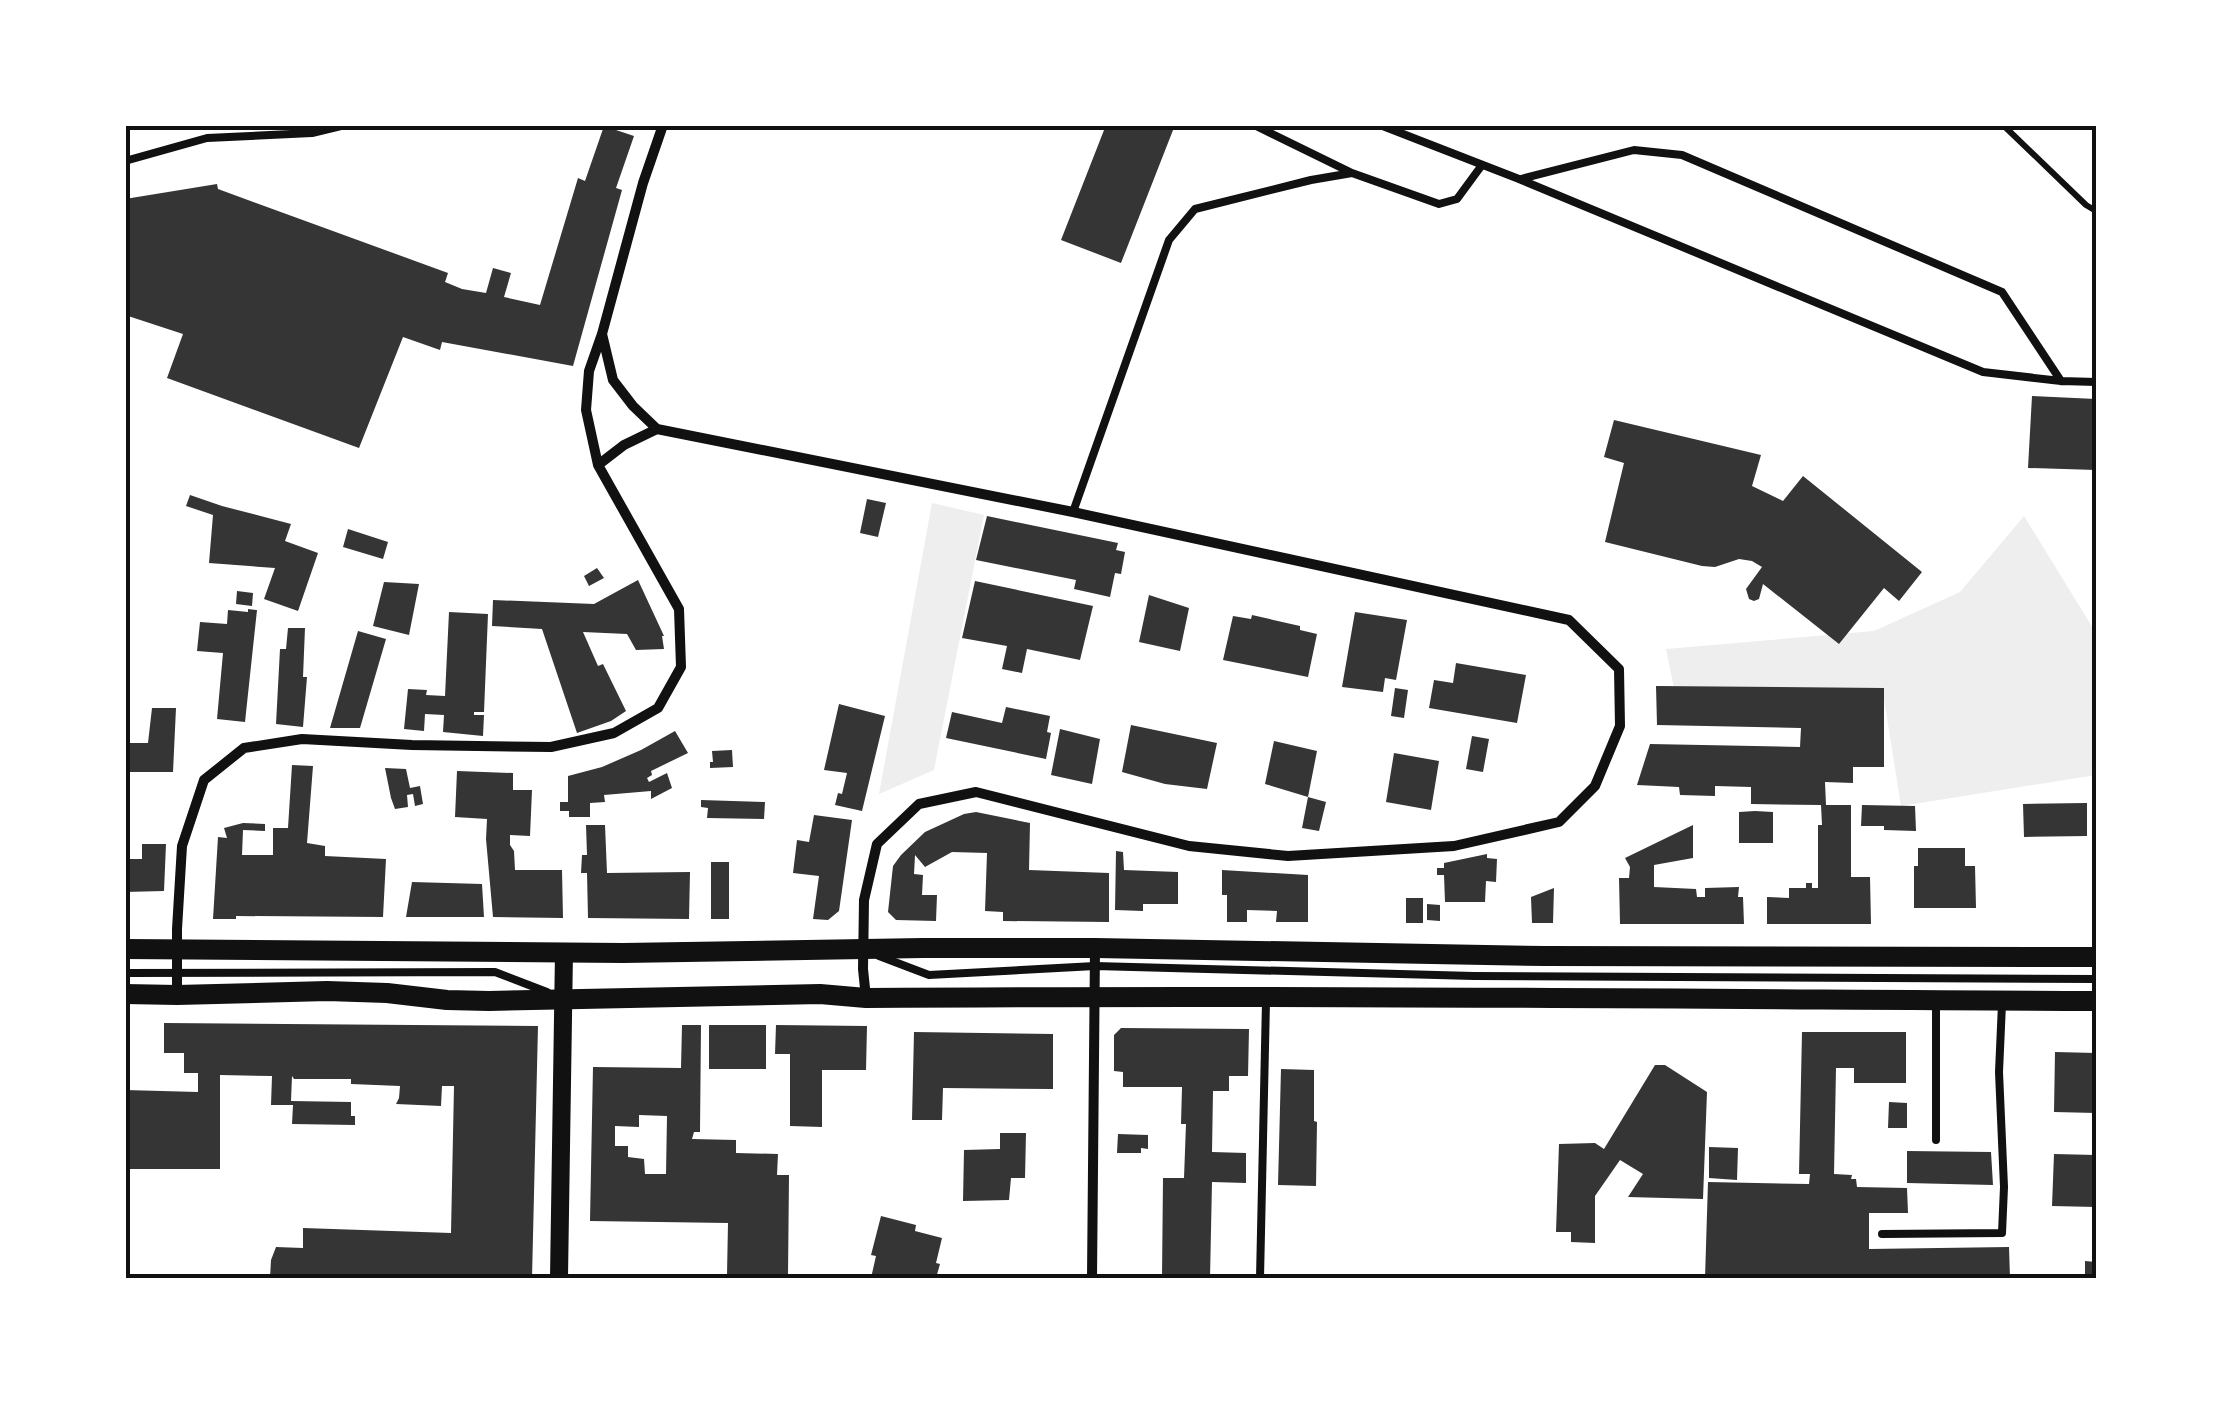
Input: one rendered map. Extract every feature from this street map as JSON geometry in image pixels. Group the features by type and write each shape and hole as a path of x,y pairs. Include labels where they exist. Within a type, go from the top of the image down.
{"main road":[{"path":"125,950 864,950 1095,957 2096,957"},
{"path":"125,994 387,993 447,1000 820,994 866,998 2096,1000"}],"street":[{"path":"177,995 182,846 204,780 244,748 302,739 550,747 614,733 658,708 681,667 679,609 598,465 586,410 588,371 663,125"},
{"path":"602,334 613,380 657,428 1073,512 1570,620 1619,669 1620,726 1595,786 1559,822 1454,846 1288,856 1190,846 976,792 919,804 877,844 864,900 866,998"},
{"path":"598,465 624,445 657,428"},
{"path":"559,1278 564,952"},
{"path":"1092,1278 1095,957"}],"lane":[{"path":"125,160 207,138 312,133 345,125"},
{"path":"1254,125 1352,173 1439,204 1457,199 1482,165"},
{"path":"1380,125 1983,372 2096,382"},
{"path":"1519,179 1634,150 1682,155 2002,292 2061,381"},
{"path":"1073,512 1169,240 1186,219 1195,209 1352,173"},
{"path":"1095,957 1474,976 2096,980"},
{"path":"125,973 495,972 563,998"},
{"path":"1260,1278 1266,996"},
{"path":"1936,999 1936,1140"},
{"path":"1882,1234 2002,1233 2004,1186 1998,1072 2002,1000"},
{"path":"1948,1234 1949,1222"}],"path":[{"path":"2002,125 2096,210"}],"shaded area":[{"path":"932,503 984,515 934,770 879,794"},
{"path":"2024,516 2096,633 2096,775 1901,806 1884,699 1674,688 1666,649 1874,631 1960,592"}],"building":[{"path":"1106,125 1175,125 1121,263 1061,240"},
{"path":"604,126 634,136 616,188 622,190 573,366 442,342 440,350 403,337 359,448 167,378 183,334 125,315 125,199 217,184 218,189 448,273 445,282 462,289 486,293 493,268 511,273 504,297 540,305 578,178 585,181"},
{"path":"2032,396 2096,399 2096,470 2028,468"},
{"path":"1614,420 1761,455 1752,486 1783,501 1803,476 1922,572 1899,601 1884,588 1839,644 1763,584 1759,599 1749,599 1746,589 1762,567 1752,561 1739,559 1715,567 1702,566 1605,542 1624,463 1604,457"},
{"path":"190,495 291,524 285,541 318,553 298,611 264,599 275,568 209,563 213,515 186,506"},
{"path":"867,499 886,503 878,537 860,533"},
{"path":"987,516 1118,543 1116,550 1125,552 1121,574 1115,573 1110,597 1074,589 1076,580 976,560"},
{"path":"348,529 388,542 383,559 343,547"},
{"path":"597,568 604,578 589,586 584,576"},
{"path":"638,580 664,636 664,649 636,650 627,634 583,632 598,666 603,664 626,711 577,733 542,629 492,626 493,600 594,604"},
{"path":"975,581 1093,606 1080,660 1027,649 1022,673 1002,669 1007,646 962,638"},
{"path":"384,582 419,584 409,635 373,626"},
{"path":"237,591 253,593 252,606 236,604"},
{"path":"1149,595 1189,608 1180,651 1139,642"},
{"path":"228,610 257,610 245,722 217,719 223,653 197,651 200,622 227,624"},
{"path":"449,612 488,614 484,712 474,712 484,715 483,736 443,732 444,715 425,714 424,731 404,729 408,689 445,696"},
{"path":"1355,612 1407,620 1396,680 1385,678 1383,692 1342,687"},
{"path":"1252,615 1317,634 1308,677 1223,660 1233,616 1251,619"},
{"path":"288,628 305,628 303,727 276,724 280,649 286,649"},
{"path":"358,631 386,639 360,728 330,728"},
{"path":"1456,663 1526,675 1517,723 1429,708 1434,680 1453,683"},
{"path":"1656,686 1884,688 1884,767 1853,767 1853,783 1825,782 1826,805 1851,805 1851,877 1870,877 1871,924 1767,924 1767,897 1789,898 1789,888 1806,888 1806,883 1818,888 1821,805 1751,804 1751,787 1715,786 1715,796 1680,795 1679,787 1637,785 1650,744 1800,747 1801,728 1657,725"},
{"path":"1395,688 1408,690 1404,718 1391,716"},
{"path":"839,704 885,716 862,811 835,805 847,773 824,770"},
{"path":"1006,707 1050,716 1046,759 946,738 952,712 1002,723"},
{"path":"152,708 176,708 173,772 125,772 125,743 148,743"},
{"path":"1131,725 1217,743 1207,789 1165,784 1122,772"},
{"path":"1060,729 1100,739 1092,784 1051,775"},
{"path":"675,731 688,753 651,771 647,778 649,782 667,773 672,788 651,799 651,791 604,795 605,802 590,803 590,817 569,817 569,811 560,811 560,802 568,802 568,776 602,767"},
{"path":"1472,736 1489,739 1483,772 1466,769"},
{"path":"1274,741 1317,751 1308,797 1265,784"},
{"path":"732,750 733,767 710,768 712,751"},
{"path":"1394,753 1439,761 1431,810 1386,802"},
{"path":"292,765 313,766 307,843 325,846 325,856 386,859 383,917 213,919 218,837 227,838 224,828 243,823 265,824 265,831 243,830 242,855 273,855 273,828 288,828"},
{"path":"385,768 406,769 410,788 420,786 423,804 415,806 413,794 407,795 408,807 395,809"},
{"path":"457,771 513,773 513,790 532,790 530,836 510,835 515,870 562,870 563,918 493,917 487,819 455,817"},
{"path":"1308,797 1326,802 1319,831 1302,828"},
{"path":"701,800 765,802 764,819 707,818 708,808 701,807"},
{"path":"2087,803 2087,836 2024,837 2023,804"},
{"path":"1862,805 1915,806 1916,831 1861,826"},
{"path":"976,812 1030,823 1029,870 1109,873 1109,922 1003,921 1003,912 985,911 987,853 952,852 925,867 915,855 914,874 923,875 922,895 937,895 936,921 896,920 888,912 893,866 901,855 925,832"},
{"path":"1739,812 1773,812 1773,843 1739,843"},
{"path":"814,815 852,820 839,911 828,920 813,919 819,876 793,873 797,840 809,842"},
{"path":"586,825 605,825 607,873 690,872 689,919 588,918 587,873 581,873 582,855 587,855"},
{"path":"1693,825 1693,858 1654,865 1654,887 1696,889 1697,897 1705,897 1705,888 1739,887 1744,924 1620,924 1619,878 1629,878 1630,867 1625,858"},
{"path":"142,844 166,844 164,891 125,892 125,859 142,859"},
{"path":"1918,848 1965,848 1965,866 1975,866 1976,908 1914,908"},
{"path":"1116,851 1123,852 1124,870 1178,872 1178,904 1143,904 1143,911 1115,910"},
{"path":"1487,854 1487,858 1497,859 1496,882 1486,881 1485,902 1445,902 1444,875 1437,875 1437,868"},
{"path":"711,862 729,862 729,919 711,919"},
{"path":"1222,870 1308,875 1308,922 1276,922 1277,911 1247,910 1247,922 1227,922"},
{"path":"412,882 482,884 484,917 406,917"},
{"path":"1554,888 1553,923 1532,923 1531,897"},
{"path":"1406,898 1423,898 1423,923 1406,923"},
{"path":"1427,904 1440,905 1440,921 1427,920"},
{"path":"164,1023 538,1026 532,1278 270,1278 276,1247 303,1248 303,1228 451,1233 454,1086 442,1086 441,1106 396,1104 400,1086 292,1076 291,1101 351,1102 355,1125 292,1124 293,1105 271,1105 272,1076 220,1075 220,1169 125,1169 125,1090 198,1092 198,1073 184,1073 184,1053 164,1053"},
{"path":"682,1025 701,1025 700,1132 694,1132 692,1139 736,1140 736,1153 778,1154 777,1175 789,1175 788,1276 727,1275 728,1223 590,1221 593,1067 681,1068","holes":["639,1115 667,1116 666,1174 645,1174 644,1159 628,1157 628,1146 615,1146 615,1126 639,1127"]},
{"path":"709,1025 766,1025 766,1069 709,1069"},
{"path":"776,1025 867,1026 866,1070 822,1070 822,1127 790,1126 790,1054 775,1054"},
{"path":"1121,1028 1249,1029 1248,1076 1229,1076 1229,1091 1213,1091 1212,1152 1246,1153 1246,1183 1212,1182 1210,1278 1162,1278 1163,1178 1184,1178 1186,1124 1181,1124 1182,1087 1123,1087 1123,1072 1114,1071 1114,1035"},
{"path":"914,1032 1053,1034 1053,1089 943,1088 942,1120 912,1120"},
{"path":"1802,1032 1906,1032 1906,1083 1854,1083 1854,1068 1836,1068 1834,1174 1852,1175 1857,1187 1907,1188 1908,1213 1869,1213 1869,1249 2009,1247 2010,1278 1705,1278 1708,1182 1809,1184 1810,1174 1799,1174"},
{"path":"2055,1052 2096,1053 2096,1113 2054,1112"},
{"path":"1655,1065 1665,1065 1707,1092 1703,1199 1628,1197 1643,1174 1620,1160 1595,1196 1595,1243 1571,1242 1571,1232 1556,1232 1559,1144 1595,1143 1604,1149"},
{"path":"1281,1069 1314,1070 1316,1186 1278,1185"},
{"path":"1889,1102 1907,1103 1907,1128 1888,1128"},
{"path":"1000,1133 1026,1133 1025,1178 1011,1178 1009,1200 963,1201 964,1150 1000,1149"},
{"path":"1118,1134 1148,1135 1148,1149 1141,1148 1141,1153 1117,1153"},
{"path":"1709,1147 1738,1148 1737,1180 1709,1178"},
{"path":"1907,1151 1991,1152 1993,1185 1907,1183"},
{"path":"2054,1154 2096,1155 2096,1207 2052,1206"},
{"path":"881,1216 916,1225 915,1231 942,1238 936,1278 871,1278 876,1256 871,1255"},
{"path":"2085,1261 2096,1262 2096,1278 2085,1278"}]}
